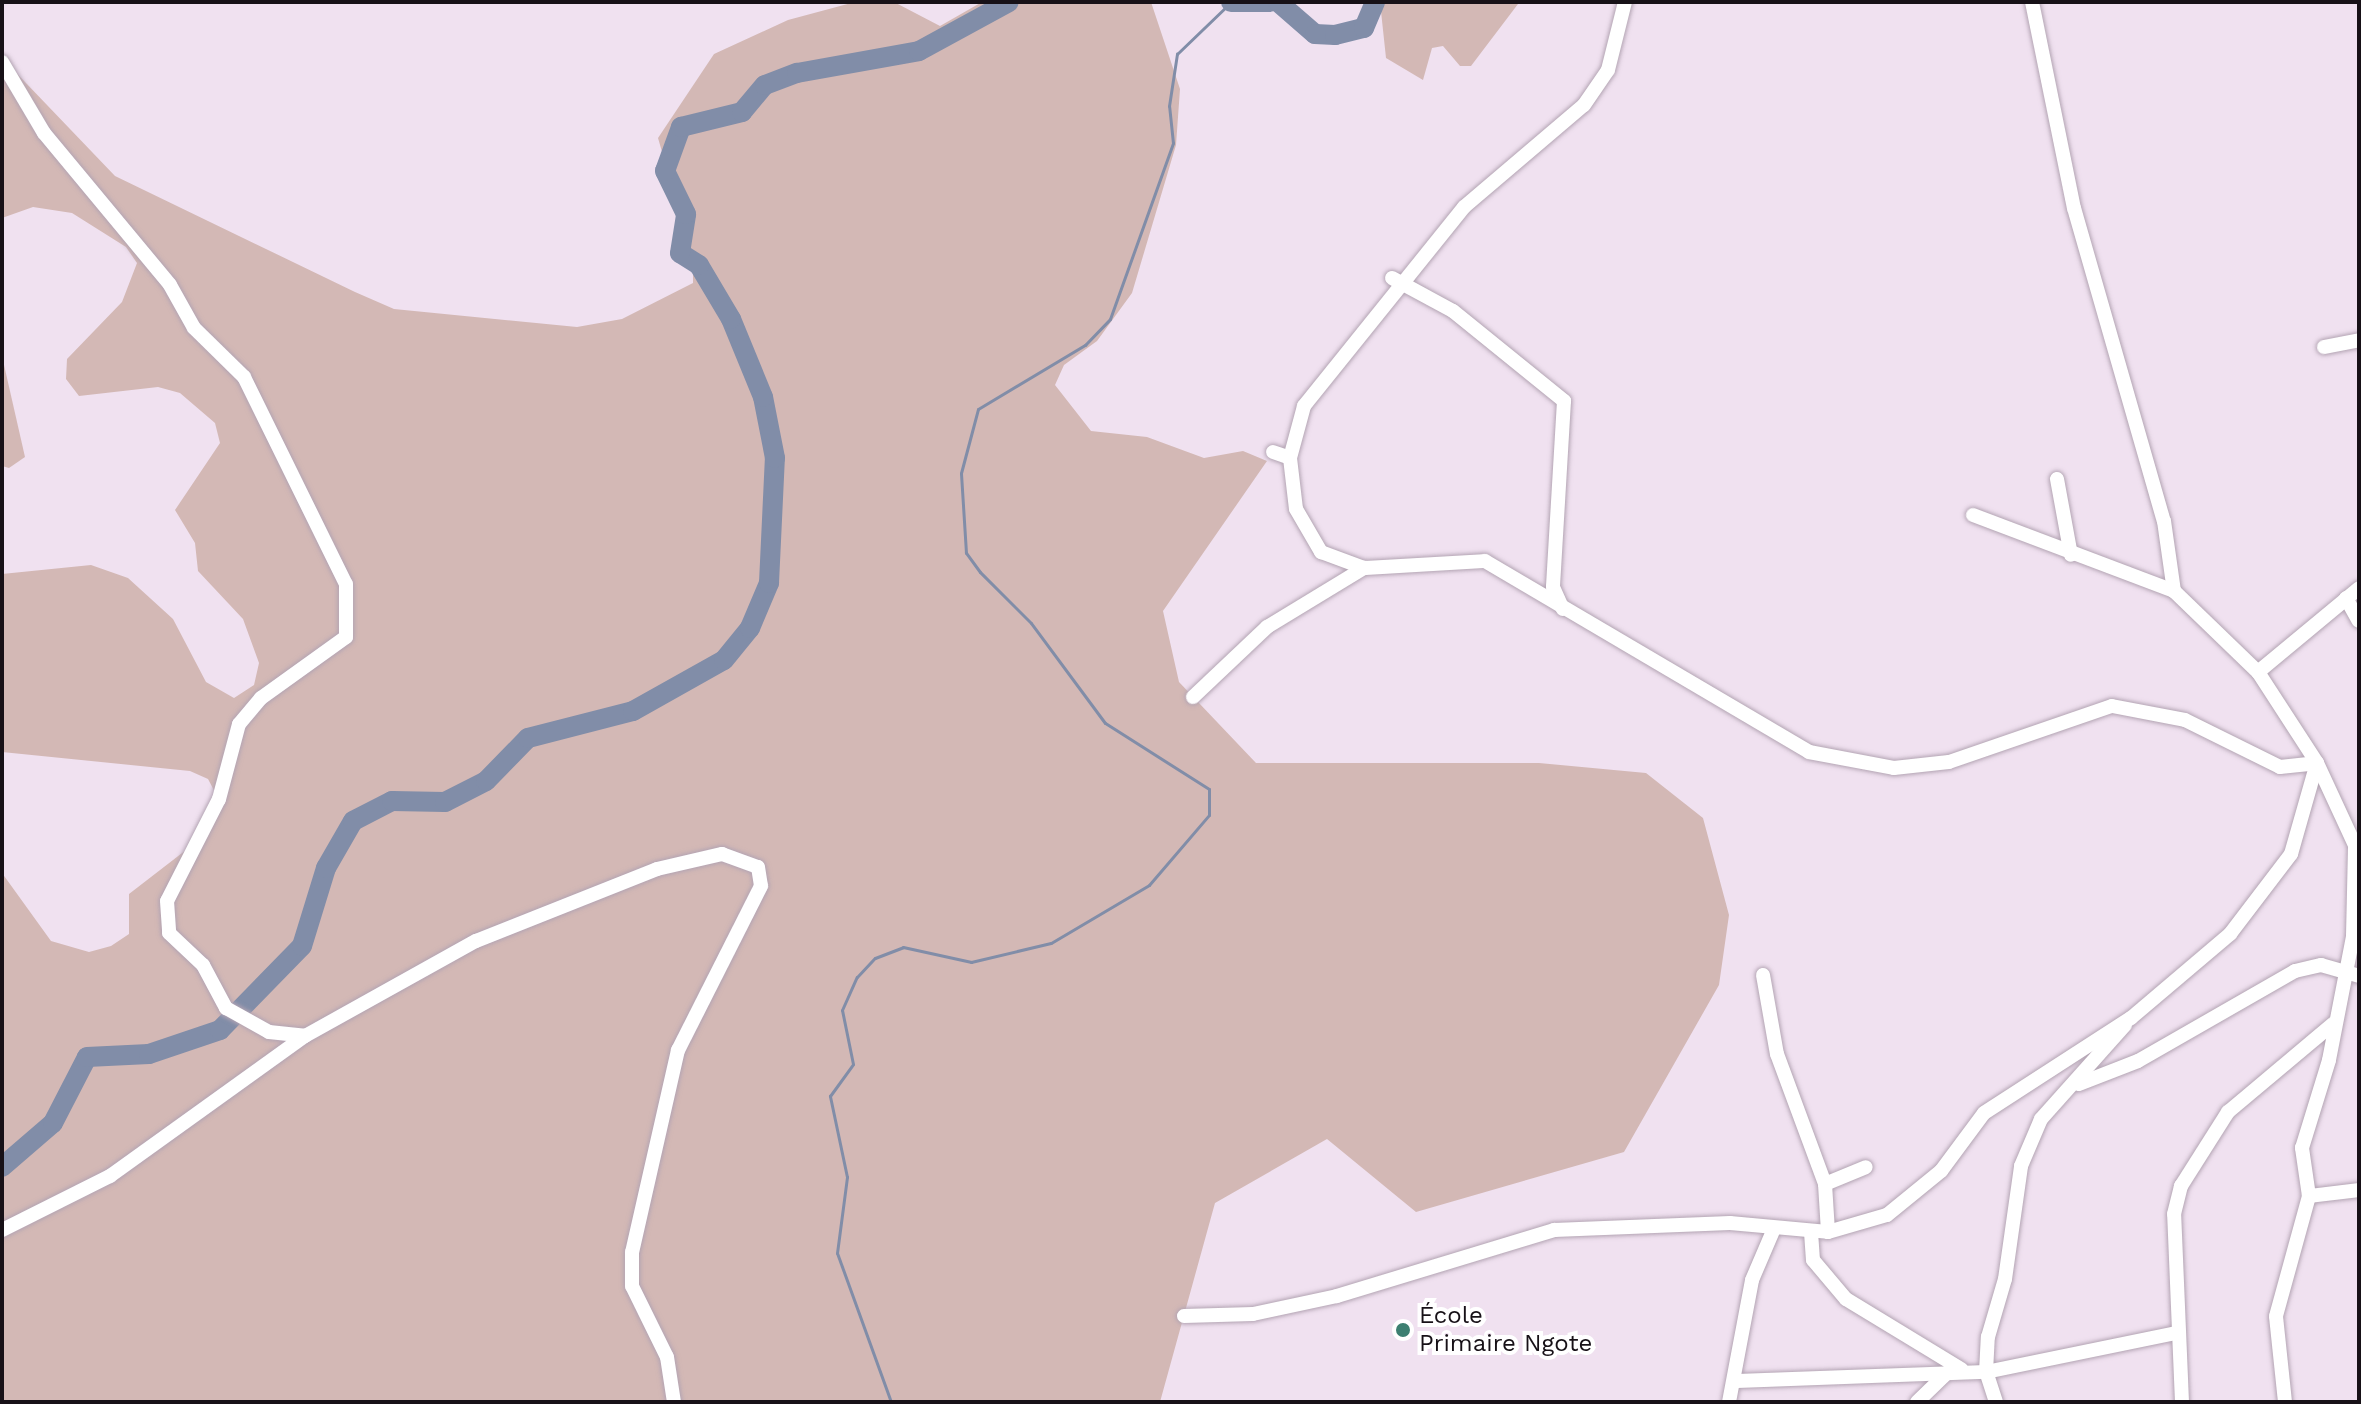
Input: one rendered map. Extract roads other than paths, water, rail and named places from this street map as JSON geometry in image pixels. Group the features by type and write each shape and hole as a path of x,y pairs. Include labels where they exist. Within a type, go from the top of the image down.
{"street":[{"path":"1625,2 1608,70 1584,105 1472,188 1304,406 1290,458 1305,531 1321,552 1364,568 1485,561 1563,609 1668,665 1785,742 1854,765 1949,762 2112,706 2185,720 2280,767 2317,763"},
{"path":"2032,2 2074,208 2164,521 2174,591"},
{"path":"2,62 44,133 170,285 194,328 244,377 346,584 346,637 261,698 239,724 219,799 167,901 169,933 203,965 226,1008 243,1022 305,1036"},
{"path":"1398,281 1453,311 1564,401 1553,587 1563,609"},
{"path":"2324,347 2359,340"},
{"path":"1273,452 1290,458"},
{"path":"2057,479 2071,555"},
{"path":"1973,515 2071,555 2174,591 2258,672 2317,763 2358,847 2357,905 2333,1024 2302,1148 2309,1196 2276,1316 2285,1402"},
{"path":"1193,697 1267,627 1364,568"},
{"path":"2258,672 2359,588"},
{"path":"2346,598 2359,621"},
{"path":"1184,1316 1253,1314 1337,1296 1554,1230 1730,1223 1773,1231 1828,1232 1858,1228 1918,1195 1984,1113 2131,1018 2230,934 2281,872 2317,763"},
{"path":"2,1230 110,1176 305,1036 476,941 657,869 722,854 758,867 761,886 678,1050 632,1252 632,1286 667,1357 674,1402"},
{"path":"2066,1090 2138,1061 2295,971 2345,968 2359,976"},
{"path":"1763,975 1777,1054 1825,1184 1828,1232"},
{"path":"1996,1402 1986,1372 2021,1166 2041,1119 2131,1018"},
{"path":"2182,1402 2176,1333 2174,1214 2181,1186 2228,1112 2333,1024"},
{"path":"1825,1184 1866,1167"},
{"path":"2309,1196 2359,1190"},
{"path":"1729,1402 1737,1381 1752,1280 1773,1231"},
{"path":"1811,1232 1813,1260 1846,1299 1965,1371"},
{"path":"1737,1381 1986,1372 2176,1333"},
{"path":"1917,1402 1949,1371"}],"waterway":[{"path":"2,1167 53,1123 87,1057 149,1054 220,1030 302,946 326,868 353,821 392,801 445,802 486,781 528,738 633,711 724,660 750,628 769,583 775,458 763,397 731,319 699,265 680,253 686,214 665,171 681,127 742,112 765,85 797,73 919,51 1009,2"},
{"path":"891,1402 837,1253 847,1177 830,1096 853,1064 842,1010 857,977 875,958 903,947 971,962 1051,943 1149,885 1209,815 1209,789 1105,723 1031,623 980,572 966,553 961,473 978,409 1085,345 1110,319 1173,143 1169,106 1177,54 1231,2"},
{"path":"1231,2 1270,2"},
{"path":"1278,2 1315,34 1335,35 1364,28 1375,2"}],"place":[{"name":"École Primaire Ngote","path":"1403,1330"}]}
